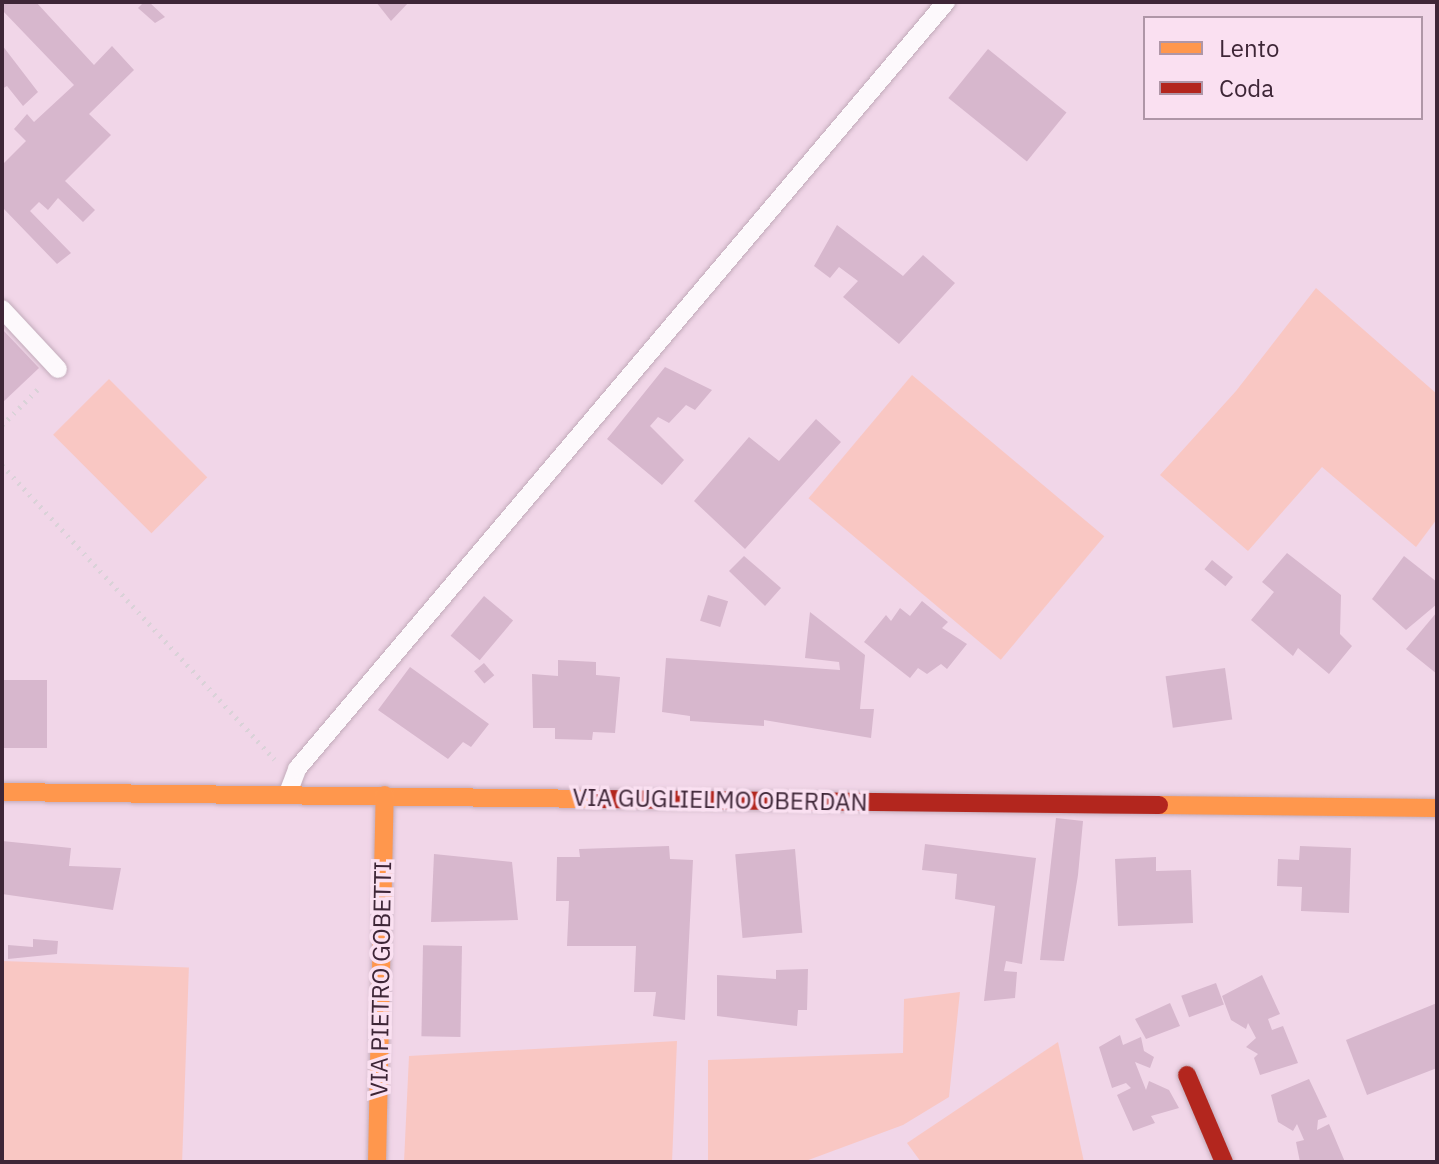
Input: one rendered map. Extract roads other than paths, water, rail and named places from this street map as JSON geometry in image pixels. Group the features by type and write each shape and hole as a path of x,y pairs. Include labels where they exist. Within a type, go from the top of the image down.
{"street":[{"name":"VIA GUGLIELMO OBERDAN","path":"2,792 1437,808"},
{"name":"VIA PIETRO GOBETTI","path":"377,1162 385,795"},
{"path":"1187,1075 1224,1162"}],"lane":[{"path":"288,793 297,769 946,2"},
{"path":"2,309 58,369"}]}
